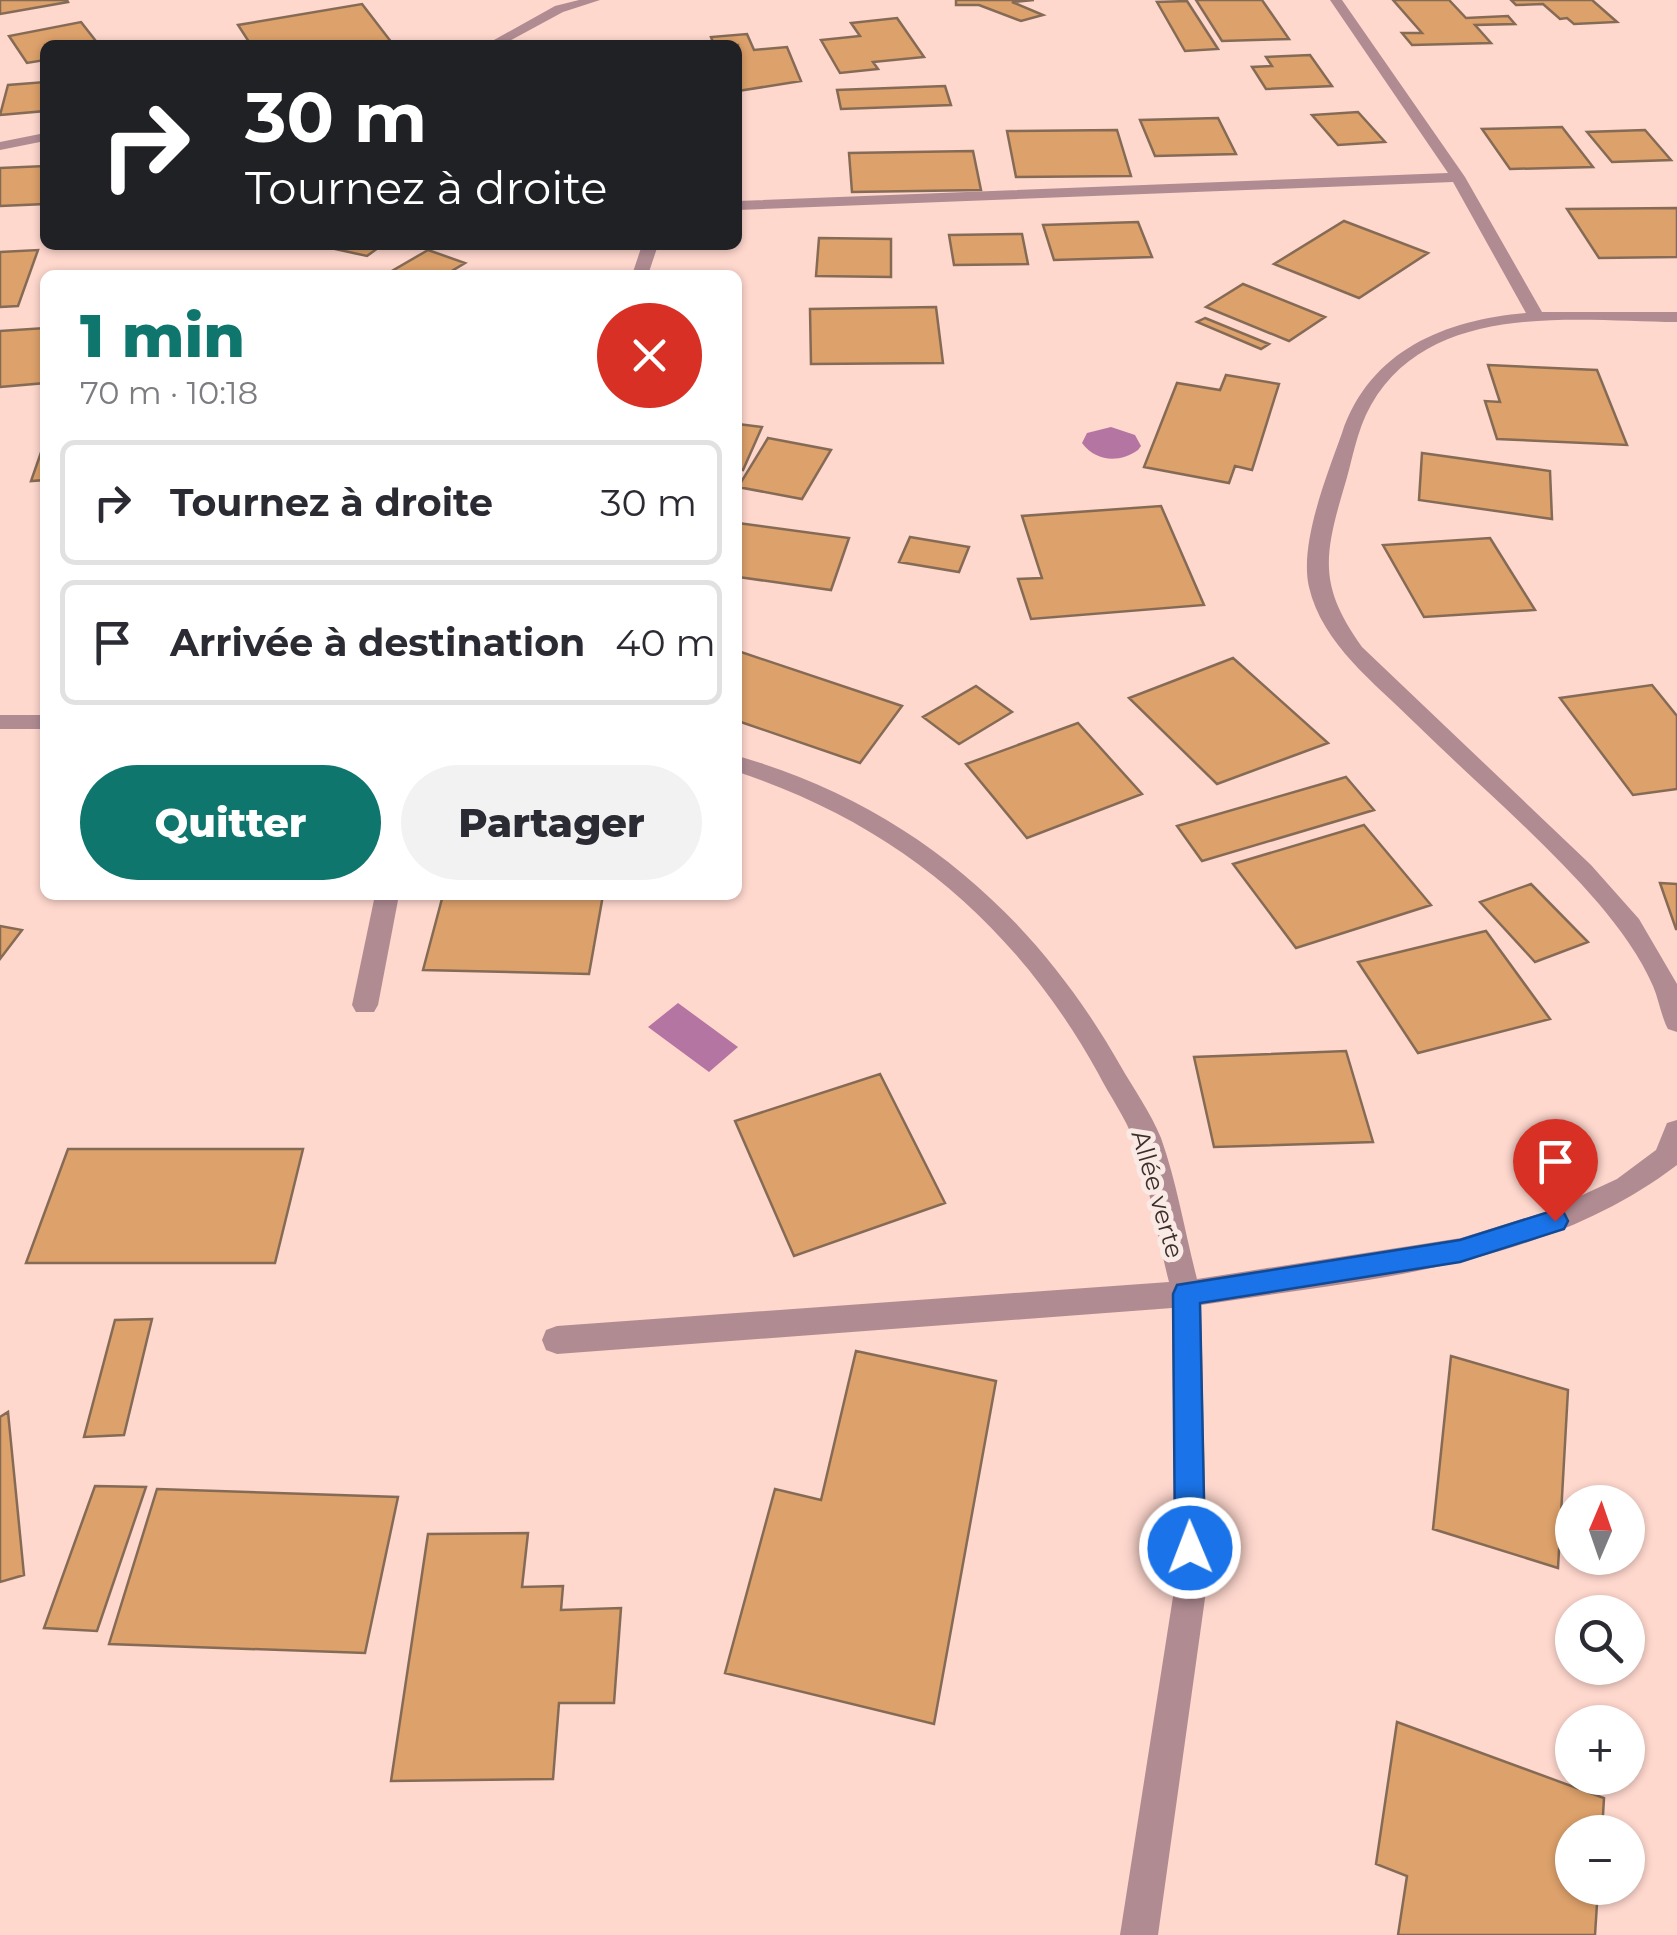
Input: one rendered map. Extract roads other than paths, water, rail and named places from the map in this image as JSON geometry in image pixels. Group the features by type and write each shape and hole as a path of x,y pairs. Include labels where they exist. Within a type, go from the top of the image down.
{"street":[{"path":"502,40 559,10 594,0"},
{"path":"1336,0 1458,177 1537,318"},
{"path":"0,146 40,138"},
{"path":"742,206 1458,177"},
{"path":"1677,318 1489,320 1450,331 1410,350 1382,373 1362,404 1315,550 1315,579 1330,616 1355,652 1606,895 1644,947 1670,992 1677,1022"},
{"path":"0,722 40,722"},
{"name":"Allée verte","path":"742,765 792,782 862,814 919,848 1004,923 1044,968 1088,1030 1146,1138 1186,1294 1190,1584 1139,1935"},
{"path":"365,1005 386,900"},
{"path":"557,1340 1186,1294 1460,1251 1555,1221 1627,1187 1667,1157 1677,1131"}]}
